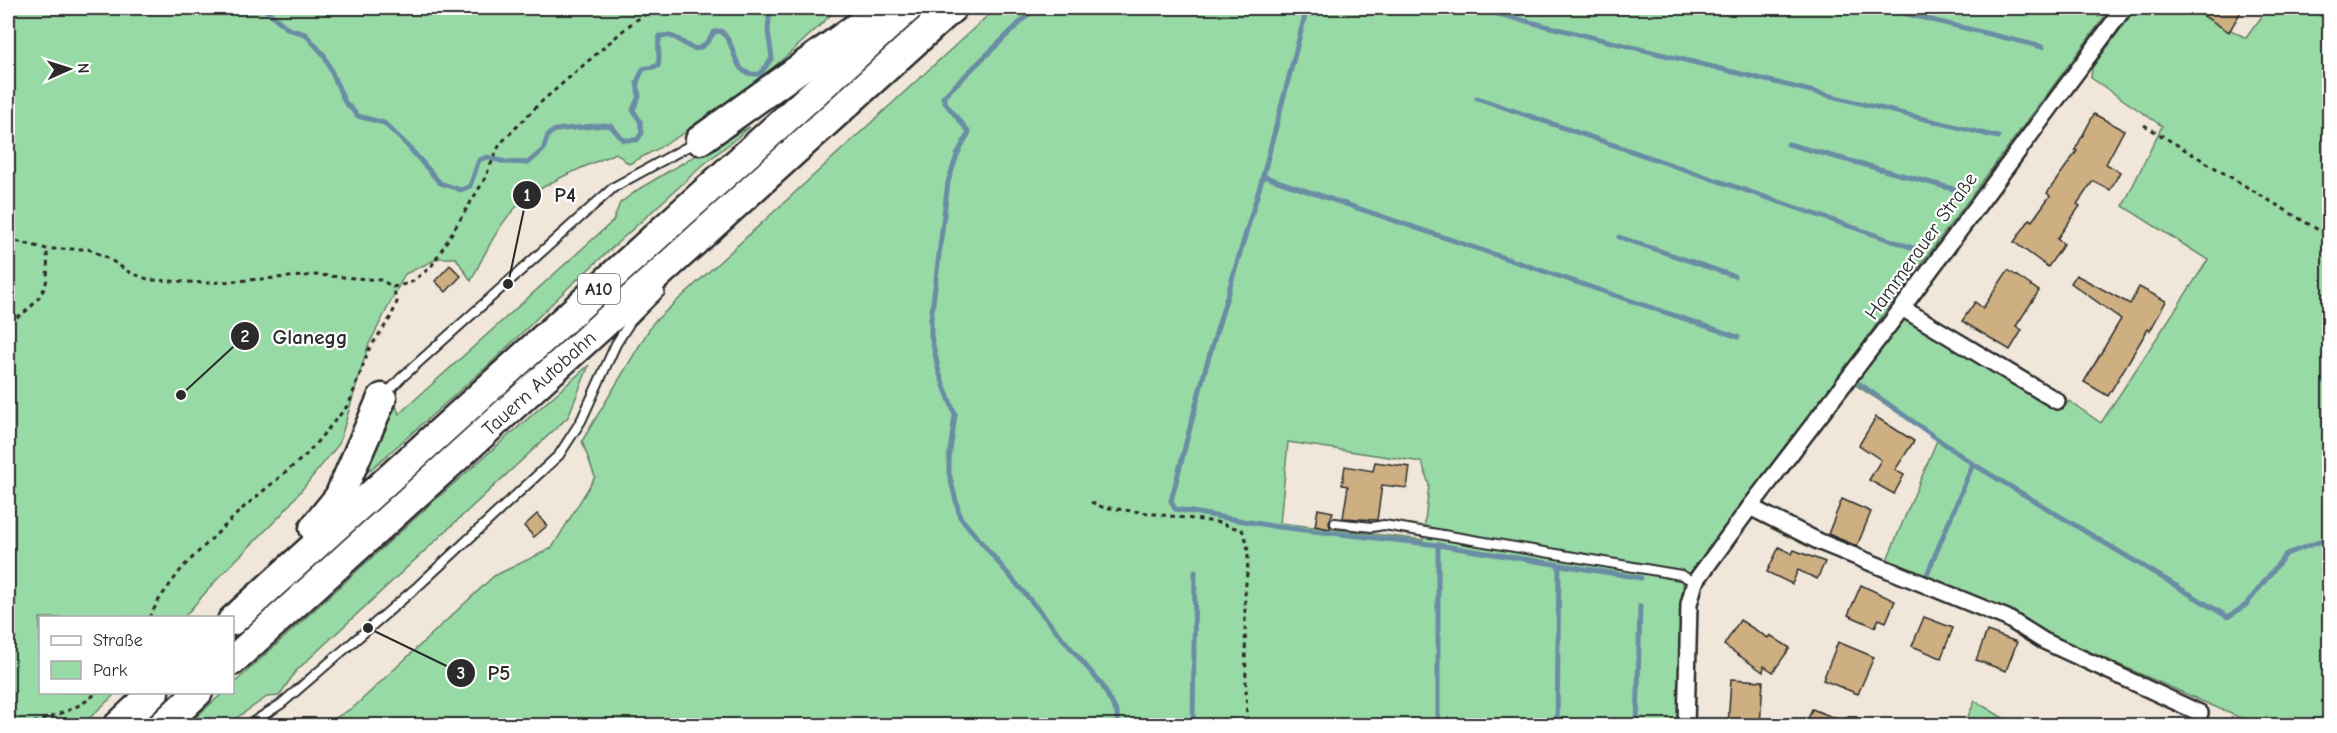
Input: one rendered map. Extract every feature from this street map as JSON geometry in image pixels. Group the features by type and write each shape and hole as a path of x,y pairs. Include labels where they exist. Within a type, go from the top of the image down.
{"highway":[{"path":"700,140 883,8"},
{"name":"Tauern Autobahn","path":"234,619 908,8"},
{"name":"Tauern Autobahn","path":"234,659 952,8"},
{"path":"660,292 672,262"},
{"path":"290,570 295,548 329,512 339,497 382,398"},
{"path":"118,726 153,694"},
{"path":"162,726 197,694"}],"street":[{"name":"Hammerauer Straße","path":"1686,726 1689,604 1695,582 2124,8"},
{"path":"1902,308 2057,401"},
{"path":"1750,507 1820,542 2007,618 2044,641 2200,713"}],"lane":[{"path":"382,398 401,378 614,187 700,140"},
{"path":"248,726 281,704 418,586 559,455 581,422 616,344 630,322 660,292"},
{"path":"1335,523 1372,527 1384,525 1681,576 1695,582"}],"path":[{"path":"8,239 47,249 88,249 106,257 129,272 150,280 207,283 317,275 381,280 393,286 410,283 430,267 483,182 500,144 540,103 633,22 656,8"},
{"path":"2144,125 2330,237"},
{"path":"8,320 14,319 35,302 47,280 47,249"},
{"path":"150,616 160,598 183,567 243,508 306,455 349,404 369,349 391,317 397,302 393,286"},
{"path":"1091,502 1102,507 1205,520 1242,530 1247,539 1248,555 1245,600 1247,726"},
{"path":"25,726 67,712 96,694"}],"green space":[{"path":"8,8 838,8 765,74 687,131 629,164 616,153 560,178 528,197 502,224 471,281 456,258 439,258 405,274 368,346 339,444 282,514 220,576 185,616 39,616 39,694 115,694 81,726 8,725"},
{"path":"996,8 2111,8 1878,322 1840,378 1683,582 1681,725 322,726 354,707 494,576 552,548 595,477 582,441 653,323","holes":["1288,442 1422,462 1429,485 1423,540 1280,523"]},
{"path":"2136,8 2190,8 2246,38 2268,8 2329,8 2329,725 2254,725 1886,562 1938,438 1854,384 1903,318 2063,409 2069,401 2101,423 2208,260 2123,206 2162,126 2091,78 2092,68"},
{"path":"750,127 703,165 569,287 493,361 359,480 395,403 399,414 613,221 620,203 639,189 708,148"},
{"path":"589,365 568,417 296,671 279,696 267,697 226,725 187,725 222,694 234,694 234,683 435,500"},
{"path":"1975,701 2015,725 1964,725"}],"building":[{"path":"2191,8 2243,8 2229,32"},
{"path":"2094,114 2124,130 2106,164 2120,172 2110,190 2093,181 2077,204 2080,206 2057,239 2064,244 2048,267 2014,242 2050,196 2047,193 2077,151 2075,150"},
{"path":"450,265 461,276 446,292 435,281"},
{"path":"2008,270 2039,291 2016,326 2022,330 2010,350 1962,321 1975,302 1983,308"},
{"path":"2076,275 2130,304 2139,287 2166,301 2150,331 2148,329 2108,396 2084,382 2121,319 2071,283"},
{"path":"1876,417 1914,441 1895,470 1904,475 1894,494 1869,480 1881,460 1859,445"},
{"path":"1375,462 1410,467 1407,488 1382,485 1377,520 1343,518 1348,486 1342,485 1345,466 1373,471"},
{"path":"1842,499 1871,512 1857,546 1828,534"},
{"path":"1318,509 1333,512 1329,522 1330,529 1315,526"},
{"path":"537,514 547,526 534,537 524,526"},
{"path":"1779,547 1792,554 1794,550 1825,562 1817,579 1798,570 1792,584 1767,572"},
{"path":"1861,585 1895,601 1886,622 1879,619 1875,627 1848,615"},
{"path":"1924,617 1953,628 1941,658 1912,646"},
{"path":"1740,620 1768,638 1770,635 1790,648 1773,672 1764,666 1763,672 1724,645"},
{"path":"1987,631 2017,642 2006,671 1976,660"},
{"path":"1838,642 1874,657 1858,694 1823,680"},
{"path":"1731,679 1763,681 1760,726 1728,726"},
{"path":"1812,709 1843,721 1842,726 1805,726"}],"waterway":[{"path":"264,8 288,29 305,34 324,55 345,102 358,116 384,123 407,145 440,183 461,190 470,186 479,160 487,157 505,162 528,163 543,150 548,135 555,130 604,125 611,126 623,140 637,140 642,133 640,121 633,110 639,96 637,82 643,69 658,66 660,36 676,38 688,46 700,48 714,32 721,31 731,45 739,66 750,74 760,74 772,58 768,31 770,8"},
{"path":"1035,8 943,97 969,132 957,155 948,182 931,319 931,336 939,372 955,415 949,473 960,517 1102,685 1117,713 1118,726"},
{"path":"1307,8 1263,176 1205,370 1171,501 1175,509 1278,527 1438,545 1641,578"},
{"path":"1473,8 1998,137"},
{"path":"1882,8 2043,47"},
{"path":"2309,8 2330,20"},
{"path":"1477,98 1916,249"},
{"path":"1788,144 1957,190"},
{"path":"1263,176 1738,337"},
{"path":"1619,237 1734,276"},
{"path":"1860,384 1973,464 2228,617 2246,605 2286,554 2330,538"},
{"path":"1926,577 1973,464"},
{"path":"1438,545 1438,726"},
{"path":"1557,726 1559,566"},
{"path":"1193,726 1195,571"},
{"path":"1637,726 1640,606"}],"place":[{"name":"P4","path":"508,284"},
{"name":"Glanegg","path":"181,395"},
{"name":"P5","path":"368,628"}]}
